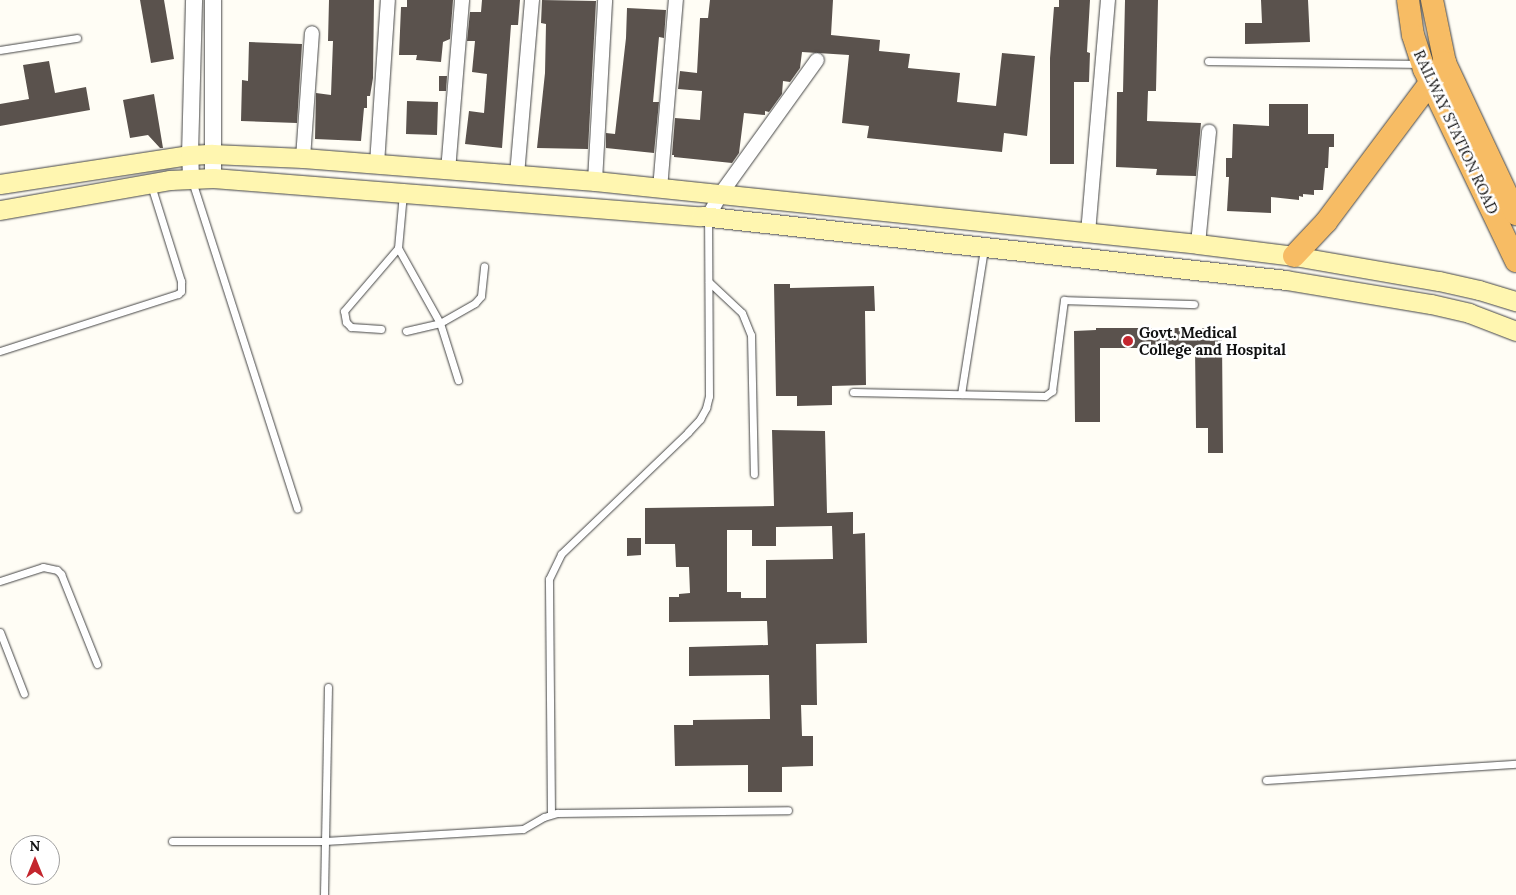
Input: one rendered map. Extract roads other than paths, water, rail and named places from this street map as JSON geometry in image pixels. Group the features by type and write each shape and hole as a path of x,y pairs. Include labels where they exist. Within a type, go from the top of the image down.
{"highway":[{"name":"RAILWAY STATION ROAD","path":"1408,0 1413,36 1426,73 1516,259"},
{"name":"RAILWAY STATION ROAD","path":"1432,0 1445,63 1516,214"},
{"path":"1294,256 1326,222 1426,73 1445,63"}],"main road":[{"path":"0,184 190,155 212,154 303,158 448,171 595,181 1198,244 1294,256 1439,281 1516,301"},
{"path":"0,210 151,183 191,178 404,192 708,217 984,248 1226,272 1431,304 1469,313 1516,331"}],"street":[{"path":"191,178 194,0"},
{"path":"213,0 213,178"},
{"path":"377,164 388,0"},
{"path":"448,171 462,0"},
{"path":"517,175 532,0"},
{"path":"595,181 605,0"},
{"path":"660,189 676,0"},
{"path":"1088,233 1108,0"},
{"path":"303,158 312,33"},
{"path":"708,217 720,195 817,60"},
{"path":"1198,244 1209,132"}],"lane":[{"path":"0,50 77,38"},
{"path":"1208,61 1426,73"},
{"path":"191,178 298,509"},
{"path":"0,351 181,292 181,281 151,183"},
{"path":"381,329 351,327 346,322 344,311 398,248 404,192"},
{"path":"551,814 549,578 561,554 688,432 703,414 709,396 708,217"},
{"path":"398,248 440,323 458,380"},
{"path":"961,394 984,248"},
{"path":"406,331 440,323 479,300 484,266"},
{"path":"709,282 742,314 751,335 754,474"},
{"path":"852,392 1045,396 1052,391 1062,303 1067,299 1194,304"},
{"path":"0,581 43,567 57,570 61,574 97,664"},
{"path":"0,632 24,694"},
{"path":"324,895 328,686"},
{"path":"1266,780 1516,764"},
{"path":"172,841 325,841 523,829 551,814 788,810"}],"place":[{"name":"Govt. Medical College and Hospital","path":"1128,341"}]}
